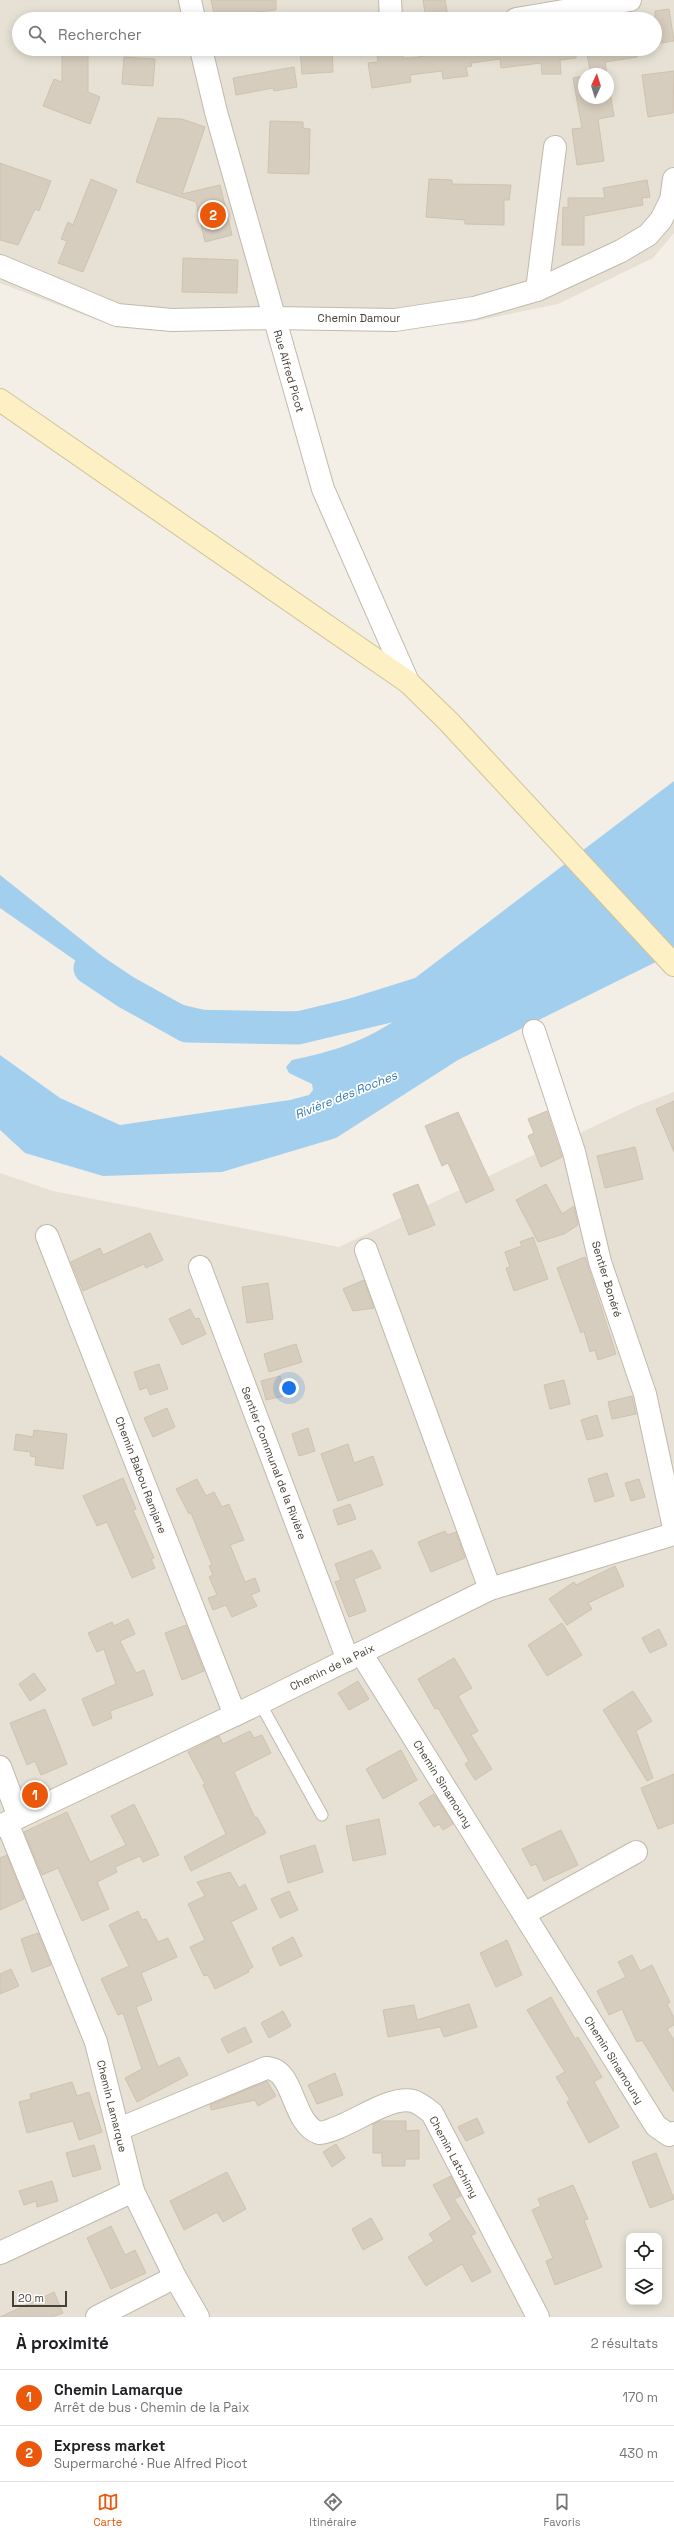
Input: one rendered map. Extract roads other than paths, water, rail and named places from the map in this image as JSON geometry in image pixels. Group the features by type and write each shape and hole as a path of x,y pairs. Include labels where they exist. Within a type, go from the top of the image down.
{"main road":[{"path":"0,400 408,682 449,722 674,965"}],"street":[{"path":"190,0 193,12"},
{"path":"390,0 391,12"},
{"path":"558,12 630,0"},
{"name":"Rue Alfred Picot","path":"203,56 216,112 273,318 323,489 408,682"},
{"path":"537,290 555,147"},
{"name":"Chemin Damour","path":"0,266 117,315 172,320 273,318 395,320 474,308 537,290 621,251 648,235 660,220 671,200 674,178"},
{"name":"Sentier Bonéré","path":"534,1031 574,1152 600,1262 645,1394 674,1528"},
{"name":"Chemin Babou Ramjane","path":"47,1236 235,1715"},
{"path":"366,1250 490,1589"},
{"name":"Sentier Communal de la Rivière","path":"200,1266 355,1656"},
{"name":"Chemin de la Paix","path":"9,1822 260,1703 490,1589 674,1534"},
{"name":"Chemin Sinamouny","path":"355,1656 524,1914 656,2126 669,2135 674,2134"},
{"name":"Chemin Lamarque","path":"0,1767 9,1822 96,2042 133,2191 175,2277 198,2317"},
{"path":"524,1914 636,1852"},
{"name":"Chemin Latchimy","path":"118,2129 266,2068 273,2068 282,2074 306,2126 319,2133 333,2129 393,2103 413,2101 432,2113 538,2317"},
{"path":"0,2253 133,2191"},
{"path":"97,2317 175,2277"}],"lane":[{"path":"260,1703 322,1815"}],"water":[{"name":"Rivière des Roches","path":"674,781 674,953 458,1060 336,1138 222,1172 103,1176 25,1153 0,1130 0,1055 60,1098 120,1125 290,1100 309,1095 313,1090 312,1084 289,1073 286,1067 292,1060 323,1053 363,1039 402,1016 402,1011 397,1005 392,1003 298,1028 255,1032 187,1026 99,977 0,908 0,875 155,998 229,1016 313,1010 415,978"}],"waterway":[{"path":"90,968 126,992 187,1026 298,1028 398,1004 443,999"}],"place":[{"name":"Express market","path":"213,215"},
{"name":"Chemin Lamarque","path":"35,1795"}]}
